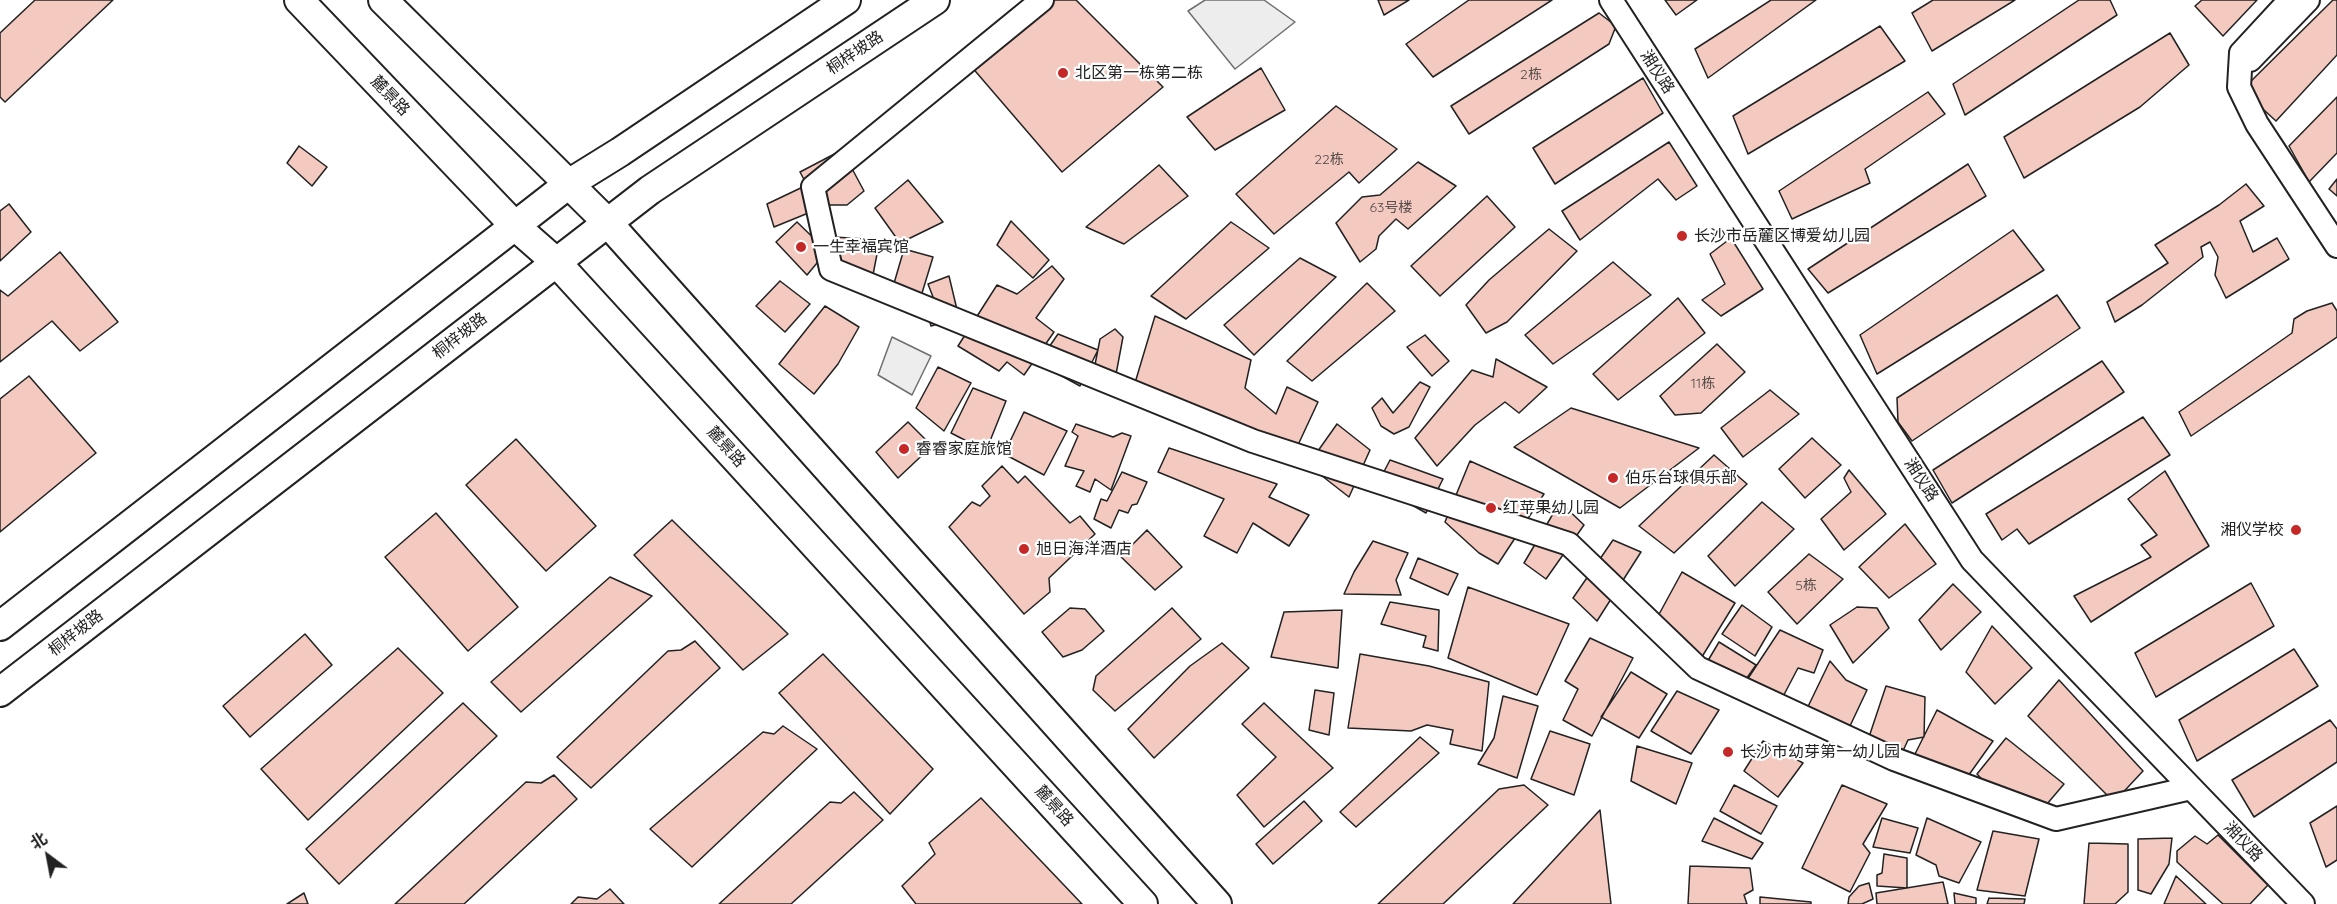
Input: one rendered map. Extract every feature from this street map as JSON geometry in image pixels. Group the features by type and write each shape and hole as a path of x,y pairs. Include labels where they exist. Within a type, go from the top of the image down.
{"main road":[{"name":"麓景路","path":"298,0 515,226 556,262 1143,904"},
{"path":"383,0 607,222 1217,904"},
{"path":"0,626 570,183 846,0"},
{"name":"桐梓坡路","path":"0,692 650,190 935,0"}],"street":[{"path":"1042,0 813,187 831,269 1253,441 1569,544 1698,668 1894,759 2056,819 2191,788"},
{"name":"湘仪路","path":"1611,0 1972,560 2303,904"},
{"path":"2290,0 2241,53 2239,87 2257,124 2337,246"},
{"path":"2241,53 2250,60 2308,0"}],"shaded area":[{"path":"1205,0 1264,0 1295,22 1235,69 1188,11"},
{"path":"892,337 931,356 912,395 878,375"}],"building":[{"path":"35,0 113,0 5,102 0,97 0,33"},
{"name":"北区第一栋第二栋","path":"1034,0 1076,0 1163,87 1062,172 964,58"},
{"path":"1378,0 1409,0 1384,15"},
{"path":"1469,0 1552,0 1433,77 1406,44"},
{"path":"1665,0 1697,0 1676,15"},
{"path":"1771,0 1816,0 1708,78 1695,49"},
{"path":"1933,0 2015,0 1932,51 1912,13"},
{"path":"2079,0 2110,0 2117,15 1965,115 1953,84"},
{"path":"2202,0 2257,0 2223,36 2195,6"},
{"path":"2333,0 2337,0 2337,55 2276,121 2242,90"},
{"path":"1599,13 1616,26 1609,44 1469,134 1451,106"},
{"path":"1880,26 1905,61 1748,154 1733,116"},
{"path":"2170,33 2189,65 2140,107 2024,178 2004,137"},
{"path":"1261,68 1285,110 1215,150 1187,117"},
{"path":"1643,78 1663,113 1555,184 1533,148"},
{"path":"1928,92 1945,114 1865,169 1870,183 1792,219 1779,191"},
{"path":"2337,97 2337,153 2309,182 2289,146"},
{"path":"1336,106 1397,149 1359,183 1349,172 1274,234 1236,194"},
{"path":"1669,142 1697,186 1676,200 1658,179 1580,240 1562,211"},
{"path":"299,146 327,167 312,186 287,163"},
{"path":"842,150 864,191 847,205 828,205 774,227 767,204 807,185 800,172"},
{"path":"1418,162 1456,186 1408,229 1396,219 1379,236 1376,249 1360,262 1336,223 1362,197 1380,195"},
{"path":"1968,164 1986,196 1828,293 1808,269"},
{"path":"1159,165 1188,196 1124,244 1086,227"},
{"path":"2337,179 2337,196 2329,189"},
{"path":"908,180 943,222 900,243 875,208"},
{"path":"2246,184 2264,206 2240,221 2253,252 2277,238 2289,259 2226,298 2215,275 2218,257 2210,242 2201,247 2203,257 2142,305 2115,322 2107,302 2168,263 2155,245 2219,205"},
{"path":"1487,196 1515,227 1440,296 1411,266"},
{"path":"9,204 31,232 0,261 0,211"},
{"path":"1011,221 1049,260 1033,278 997,245"},
{"name":"一生幸福宾馆","path":"797,222 827,251 807,275 776,242"},
{"path":"1231,222 1269,248 1186,319 1151,296"},
{"path":"1549,229 1577,251 1507,322 1486,333 1466,305 1489,280"},
{"path":"2013,230 2044,270 1877,374 1860,335"},
{"path":"834,237 865,239 878,249 871,285 826,276"},
{"path":"1731,238 1763,289 1721,316 1702,300 1725,284 1710,254"},
{"path":"904,249 933,257 915,316 888,304"},
{"path":"60,252 118,322 80,351 52,321 0,362 0,290 8,296"},
{"path":"1300,258 1336,277 1254,355 1224,325"},
{"path":"1613,262 1651,295 1553,364 1525,335"},
{"path":"1052,266 1064,279 1036,318 1054,332 1024,375 1007,362 999,371 958,346 997,285 1017,294"},
{"path":"949,276 959,318 931,326 923,300 933,297 928,284"},
{"path":"780,281 810,304 785,332 756,306"},
{"path":"1367,283 1395,311 1312,381 1287,361"},
{"path":"2057,295 2080,328 1912,441 1898,422 1897,398"},
{"path":"1678,298 1705,333 1618,400 1593,374"},
{"path":"2332,303 2337,311 2337,337 2191,436 2179,412 2292,333 2294,319 2307,311"},
{"path":"825,306 859,327 838,364 814,394 779,364"},
{"path":"1155,316 1251,360 1245,388 1276,414 1287,387 1318,402 1291,460 1129,403"},
{"path":"1115,329 1123,337 1114,385 1092,380 1100,339"},
{"path":"1058,334 1098,350 1080,386 1038,363"},
{"path":"1425,335 1449,361 1432,376 1407,347"},
{"path":"1717,344 1745,372 1701,413 1675,415 1660,396"},
{"path":"1496,359 1547,387 1519,413 1505,402 1475,425 1437,466 1415,438 1472,370 1493,377"},
{"path":"2102,361 2124,392 1952,503 1933,470"},
{"path":"938,367 971,383 944,431 916,408"},
{"path":"29,376 96,453 0,532 0,399"},
{"path":"1420,382 1430,387 1409,427 1394,434 1381,426 1372,408 1382,398 1393,413"},
{"path":"973,388 1006,401 986,451 951,433"},
{"path":"1770,390 1799,414 1743,457 1721,428"},
{"name":"伯乐台球俱乐部","path":"1571,408 1699,448 1620,508 1514,447"},
{"path":"1024,412 1067,431 1044,475 1004,454"},
{"path":"2143,417 2170,455 2029,544 2017,529 2002,540 1986,514"},
{"name":"睿睿家庭旅馆","path":"908,422 932,446 898,478 876,452"},
{"path":"1076,424 1113,437 1122,433 1131,436 1111,490 1095,479 1090,492 1076,486 1084,471 1065,466 1078,436 1072,432"},
{"path":"1337,424 1370,450 1349,497 1308,465"},
{"path":"1812,438 1841,465 1805,498 1779,469"},
{"path":"516,439 596,526 546,571 466,485"},
{"path":"1169,448 1277,484 1269,497 1309,515 1289,546 1253,523 1237,553 1204,536 1224,499 1158,472"},
{"path":"1714,455 1747,484 1674,553 1639,526"},
{"path":"1390,460 1443,479 1426,513 1377,485"},
{"path":"1470,461 1544,494 1498,564 1479,553 1445,522"},
{"name":"旭日海洋酒店","path":"1002,466 1018,483 1025,476 1070,523 1080,516 1095,534 1049,578 1050,592 1024,614 949,527 972,502 980,506 990,496 982,486"},
{"path":"1849,470 1886,514 1844,550 1821,519 1851,492 1844,478"},
{"path":"2165,471 2209,546 2091,622 2074,596 2151,557 2141,545 2157,535 2128,499"},
{"path":"1122,472 1147,482 1137,504 1132,505 1128,513 1119,510 1111,528 1094,519 1101,499 1107,501"},
{"path":"1560,502 1584,525 1546,579 1524,563"},
{"path":"1762,502 1794,529 1735,586 1708,556"},
{"path":"436,513 518,607 468,651 385,557"},
{"path":"672,520 788,634 743,670 634,555"},
{"path":"1905,524 1936,564 1889,598 1859,567"},
{"path":"1147,530 1182,567 1155,590 1115,551 1128,541 1132,545"},
{"path":"1613,540 1641,552 1597,621 1573,598"},
{"path":"1373,541 1408,553 1396,580 1401,595 1344,594"},
{"path":"1809,554 1843,579 1797,624 1768,592"},
{"path":"1418,558 1458,574 1448,595 1410,578"},
{"path":"1682,572 1735,603 1700,660 1651,629"},
{"path":"610,577 652,596 521,712 491,682"},
{"path":"2251,583 2274,626 2156,697 2135,653"},
{"path":"1953,584 1981,612 1941,650 1919,620"},
{"path":"1468,587 1569,624 1537,695 1448,658"},
{"path":"1390,602 1439,610 1438,651 1423,647 1426,636 1381,624"},
{"path":"1742,605 1772,627 1755,656 1722,634"},
{"path":"1857,607 1877,608 1889,628 1853,663 1830,625"},
{"path":"1070,608 1085,609 1104,631 1082,650 1063,657 1042,632"},
{"path":"1172,608 1201,639 1115,711 1093,690 1096,676"},
{"path":"1342,610 1338,668 1271,657 1284,612"},
{"path":"1992,626 2032,668 1995,704 1966,672"},
{"path":"1780,630 1823,650 1814,673 1798,668 1777,708 1743,686"},
{"path":"305,634 332,665 250,737 223,706"},
{"path":"1590,638 1633,658 1592,736 1563,720 1578,689 1565,681"},
{"path":"695,641 720,668 591,788 557,757 668,651 681,650"},
{"path":"1719,642 1756,665 1737,692 1703,669"},
{"path":"1222,643 1249,668 1154,758 1128,729 1190,666"},
{"path":"398,648 443,693 308,820 261,769"},
{"path":"2294,649 2318,686 2197,761 2179,720"},
{"path":"823,654 933,769 890,814 779,693"},
{"path":"1360,654 1429,666 1489,682 1482,751 1450,744 1453,730 1427,725 1411,731 1348,728"},
{"path":"1830,661 1846,680 1867,690 1841,745 1802,719"},
{"path":"1631,672 1667,694 1639,738 1601,717"},
{"path":"2059,680 2143,771 2114,802 2028,716"},
{"path":"1886,686 1925,697 1924,737 1908,740 1896,766 1864,752"},
{"path":"1315,690 1334,693 1329,735 1309,730"},
{"path":"1677,691 1719,710 1691,754 1651,731"},
{"path":"1503,696 1538,706 1517,778 1478,764 1494,738"},
{"path":"463,703 497,736 339,884 306,849"},
{"path":"1264,703 1333,768 1264,827 1237,795 1276,757 1242,724"},
{"path":"1937,710 1993,741 1956,793 1911,762"},
{"path":"2330,720 2337,729 2337,762 2254,817 2232,780"},
{"path":"783,726 817,749 692,867 650,829 763,732 774,734"},
{"path":"1550,731 1590,744 1574,795 1531,779"},
{"path":"1420,737 1439,753 1356,827 1340,812"},
{"path":"2006,738 2064,784 2047,804 1992,790 1977,774"},
{"path":"1763,741 1803,763 1778,797 1744,771"},
{"path":"1637,746 1692,763 1676,804 1631,781"},
{"path":"554,775 577,799 464,904 395,904 526,782 541,783"},
{"path":"1524,785 1548,805 1443,904 1378,904 1499,789"},
{"path":"1734,785 1777,806 1761,834 1720,811"},
{"path":"1842,785 1887,804 1863,844 1870,853 1850,892 1802,868"},
{"path":"854,792 883,820 791,904 719,904 830,802 841,803"},
{"path":"981,798 1082,904 916,904 902,886 935,854 929,843"},
{"path":"1304,801 1322,821 1273,864 1256,844"},
{"path":"2337,806 2337,860 2326,867 2310,823"},
{"path":"1600,810 1611,904 1513,904"},
{"path":"1714,818 1763,843 1752,859 1702,841"},
{"path":"1882,818 1918,828 1910,853 1873,847"},
{"path":"1927,818 1981,842 1959,883 1939,876 1936,865 1916,855"},
{"path":"1993,831 2039,839 2025,896 1977,890"},
{"path":"2218,835 2268,885 2250,904 2223,904 2177,862 2177,851 2195,836 2207,844"},
{"path":"2172,838 2169,864 2151,894 2138,890 2138,839"},
{"path":"2089,843 2128,844 2128,892 2115,904 2084,904"},
{"path":"1884,854 1907,858 1907,888 1877,886 1877,875 1882,873"},
{"path":"1690,866 1750,868 1753,890 1744,895 1747,904 1688,904"},
{"path":"2176,876 2206,904 2164,904"},
{"path":"1943,882 1948,904 1877,904 1876,893"},
{"path":"1869,883 1873,899 1862,904 1848,904 1849,897 1859,886"},
{"path":"610,889 624,904 571,904 578,897 597,899"},
{"path":"304,893 308,904 287,904"},
{"path":"1954,893 1976,898 1976,904 1955,904"},
{"path":"1760,897 1811,902 1811,904 1760,904"},
{"path":"1989,898 2025,899 2024,904 1987,904"}],"place":[{"name":"北区第一栋第二栋","path":"1063,73"},
{"name":"长沙市岳麓区博爱幼儿园","path":"1682,236"},
{"name":"一生幸福宾馆","path":"801,247"},
{"name":"睿睿家庭旅馆","path":"904,449"},
{"name":"伯乐台球俱乐部","path":"1613,478"},
{"name":"红苹果幼儿园","path":"1491,508"},
{"name":"湘仪学校","path":"2296,530"},
{"name":"旭日海洋酒店","path":"1024,549"},
{"name":"长沙市幼芽第一幼儿园","path":"1728,752"}]}
